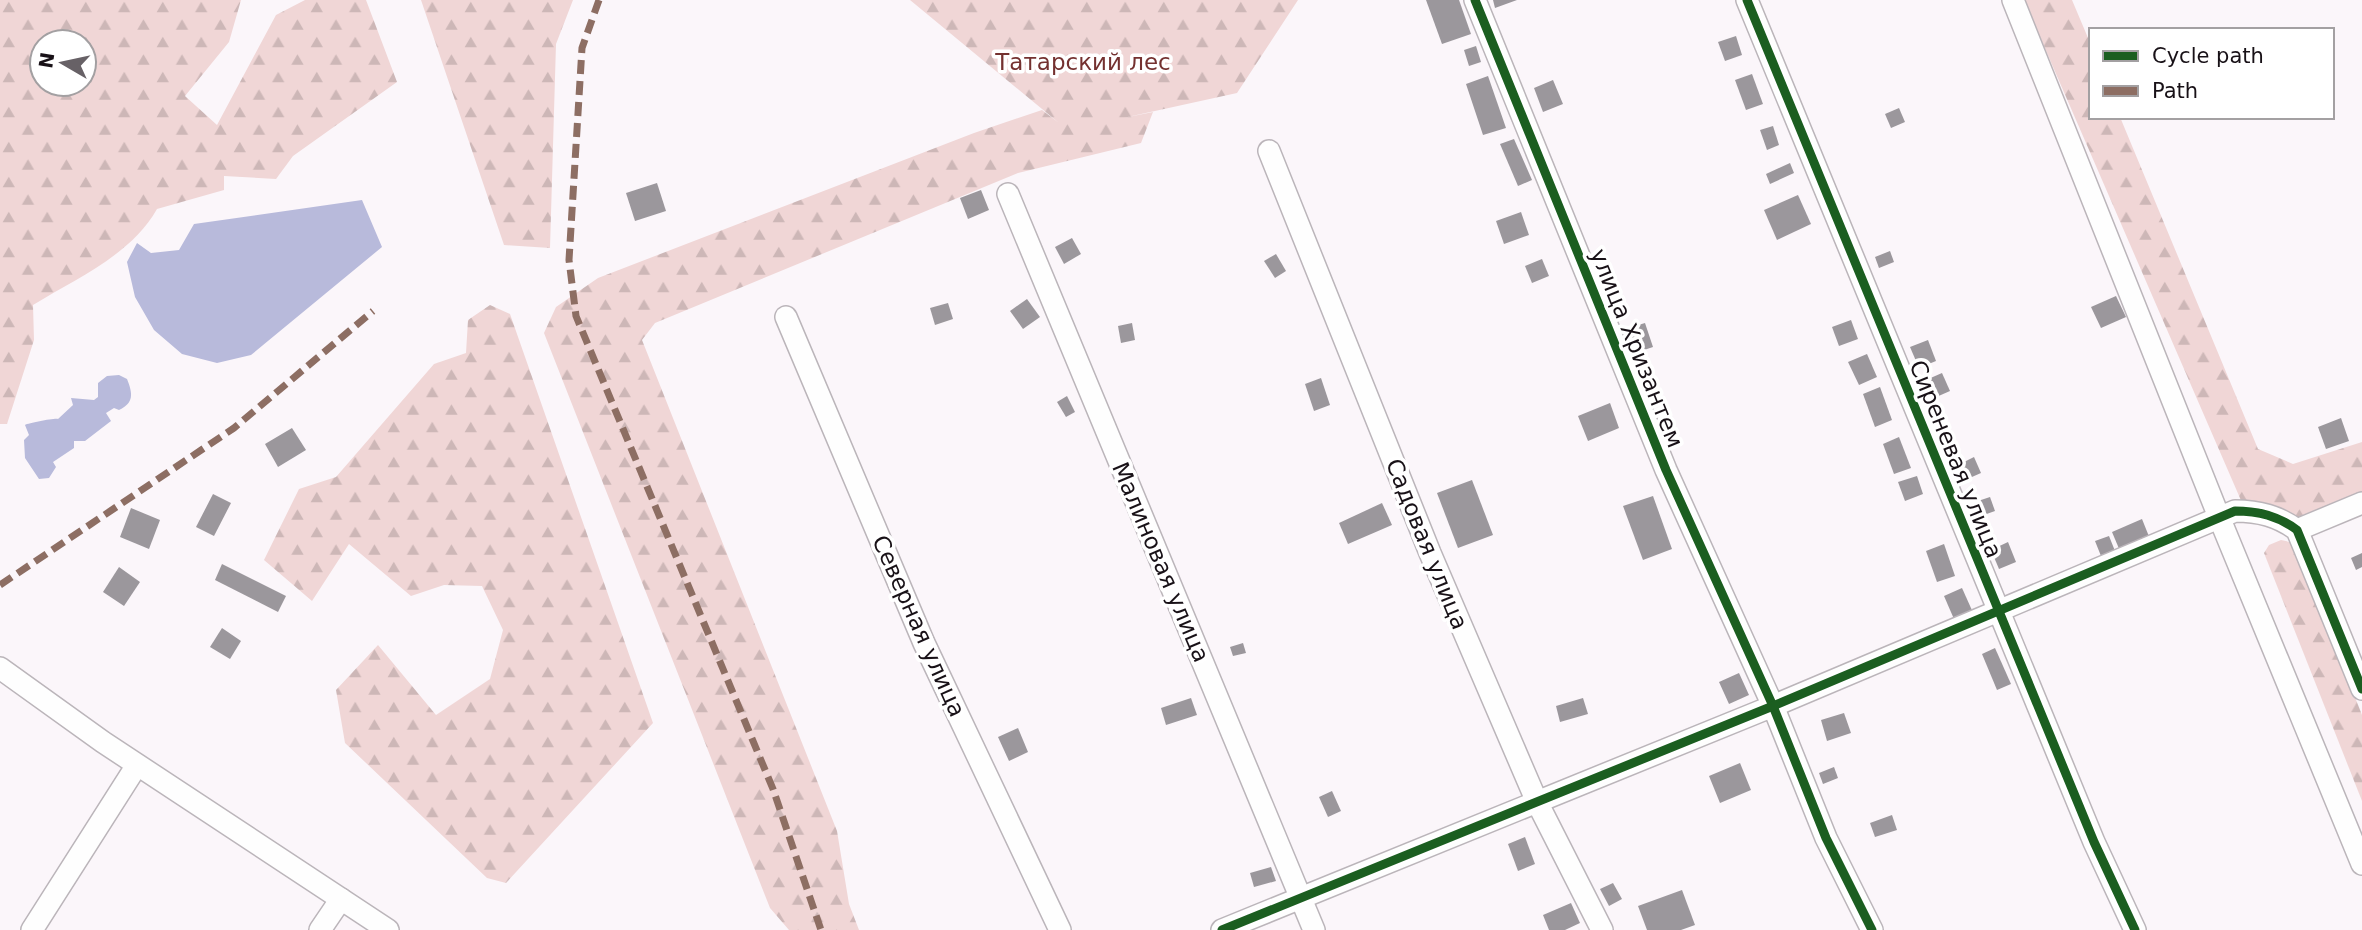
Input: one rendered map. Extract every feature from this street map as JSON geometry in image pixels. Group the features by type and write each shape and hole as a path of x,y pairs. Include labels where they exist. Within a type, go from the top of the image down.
{"street":[{"name":"улица Хризантем","path":"1475,0 1667,470 1773,706 1826,838 1872,930"},
{"name":"Сиреневая улица","path":"1747,0 1998,612 2094,842 2135,930"},
{"path":"2013,0 2218,517 2362,864"},
{"name":"Садовая улица","path":"1269,152 1430,553 1537,802 1602,930"},
{"name":"Малиновая улица","path":"1008,194 1314,930"},
{"name":"Северная улица","path":"786,317 924,643 1060,930"},
{"path":"2297,530 2362,503"},
{"path":"1222,930 1773,706 2235,511 2254,511 2281,519 2297,530 2362,689"},
{"path":"0,668 137,765 388,930"},
{"path":"32,930 137,765"},
{"path":"320,930 341,899"}],"green space":[{"path":"0,0 241,0 229,42 185,96 217,125 276,15 305,0 366,0 397,82 293,156 276,179 224,176 224,190 157,209 133,240 118,252 33,305 34,340 7,424 0,424"},
{"path":"421,0 573,0 556,44 550,248 504,245"},
{"name":"Татарский лес","path":"910,0 1298,0 1237,93 1123,118 1153,112 1141,143 1018,173 655,323 642,340 837,831 849,904 859,930 789,930 770,908 544,333 556,307 598,278 974,133 1042,110 1059,123"},
{"path":"2024,0 2072,0 2089,40 2089,119 2121,119 2258,449 2293,464 2362,442 2362,493 2296,518 2243,505"},
{"path":"490,305 510,314 653,723 506,883 487,878 345,743 336,690 378,645 436,715 490,679 503,630 482,586 444,585 411,596 349,544 312,601 264,560 299,489 336,477 434,364 466,353 468,320"},
{"path":"2281,540 2294,543 2362,715 2362,801 2264,553 2269,545"}],"water":[{"path":"362,200 382,247 251,355 217,363 182,354 154,330 135,297 127,262 137,243 151,253 179,250 194,224"},
{"path":"119,375 127,379 130,401 119,410 114,408 106,413 111,421 85,441 74,441 74,448 53,462 56,467 49,478 39,479 25,458 24,440 29,435 25,425 58,419 73,405 71,398 94,400 98,397 98,383 107,376"}],"building":[{"path":"1426,0 1459,0 1471,34 1442,44"},
{"path":"1493,0 1517,0 1495,8"},
{"path":"1736,36 1742,55 1725,61 1718,42"},
{"path":"1476,46 1481,62 1469,66 1464,50"},
{"path":"1752,74 1763,104 1746,110 1735,80"},
{"path":"1488,76 1506,128 1483,135 1466,84"},
{"path":"1553,80 1563,104 1543,112 1534,88"},
{"path":"1899,108 1905,122 1891,128 1885,114"},
{"path":"1773,126 1779,145 1767,150 1760,130"},
{"path":"1514,139 1532,180 1518,186 1500,144"},
{"path":"1790,163 1794,173 1770,184 1766,174"},
{"path":"657,183 666,211 635,221 626,193"},
{"path":"981,190 989,210 968,219 960,198"},
{"path":"1798,195 1811,224 1777,240 1764,210"},
{"path":"1521,212 1529,235 1504,244 1496,221"},
{"path":"1072,238 1081,254 1064,264 1055,247"},
{"path":"1890,251 1894,262 1879,268 1875,257"},
{"path":"1276,254 1286,271 1275,278 1264,261"},
{"path":"1542,259 1549,276 1532,283 1525,266"},
{"path":"2116,296 2126,317 2101,328 2091,307"},
{"path":"1027,299 1040,317 1023,329 1010,311"},
{"path":"948,303 953,319 935,325 930,308"},
{"path":"1851,320 1858,339 1839,346 1832,327"},
{"path":"1132,323 1135,340 1121,343 1118,326"},
{"path":"1645,323 1653,347 1632,354 1625,329"},
{"path":"1928,340 1936,361 1919,368 1910,347"},
{"path":"1867,354 1877,377 1859,385 1848,362"},
{"path":"1942,373 1950,391 1934,398 1926,380"},
{"path":"1321,378 1330,405 1314,411 1305,384"},
{"path":"1880,387 1892,420 1875,427 1863,394"},
{"path":"1067,396 1075,412 1066,417 1057,402"},
{"path":"1610,403 1619,428 1588,441 1578,416"},
{"path":"2341,418 2349,441 2326,449 2318,427"},
{"path":"292,428 306,450 278,467 265,444"},
{"path":"1899,437 1911,468 1894,474 1883,444"},
{"path":"1974,457 1981,473 1965,480 1958,465"},
{"path":"1917,476 1923,494 1905,501 1898,482"},
{"path":"1472,480 1493,535 1458,548 1437,493"},
{"path":"213,494 231,503 214,536 196,527"},
{"path":"1653,496 1672,549 1643,560 1623,506"},
{"path":"1990,497 1995,511 1981,516 1975,502"},
{"path":"1382,503 1392,525 1348,544 1339,523"},
{"path":"131,508 160,520 149,549 120,537"},
{"path":"2142,519 2150,539 2120,551 2112,532"},
{"path":"2109,536 2115,551 2101,556 2095,541"},
{"path":"2008,542 2016,562 1999,569 1991,550"},
{"path":"1944,544 1955,576 1937,582 1926,551"},
{"path":"2362,553 2362,567 2356,570 2351,558"},
{"path":"222,564 286,596 278,612 215,580"},
{"path":"119,567 140,582 124,606 103,592"},
{"path":"1962,588 1975,617 1957,626 1944,596"},
{"path":"222,628 241,641 230,659 210,647"},
{"path":"1243,643 1246,653 1233,656 1230,647"},
{"path":"1995,648 2011,684 1997,690 1982,654"},
{"path":"1739,673 1749,695 1729,704 1719,682"},
{"path":"1191,698 1197,715 1166,725 1161,708"},
{"path":"1583,698 1588,714 1560,722 1556,706"},
{"path":"1844,713 1851,733 1827,741 1821,720"},
{"path":"1018,728 1028,752 1009,761 998,737"},
{"path":"1740,763 1751,790 1720,803 1709,776"},
{"path":"1834,767 1838,778 1823,784 1819,773"},
{"path":"1332,791 1341,811 1328,817 1319,797"},
{"path":"1892,815 1897,830 1875,837 1870,823"},
{"path":"1525,837 1535,864 1518,871 1508,844"},
{"path":"1271,867 1276,881 1254,887 1250,873"},
{"path":"1613,883 1622,899 1609,906 1600,889"},
{"path":"1682,890 1695,925 1681,930 1647,930 1638,906"},
{"path":"1571,903 1580,923 1565,930 1549,930 1543,915"}],"marked path":[{"path":"599,0 582,48 569,260 576,316 773,789 821,930"},
{"path":"0,585 234,428 373,311"}],"cycle path":[{"path":"1475,0 1666,470 1773,706 1826,838 1872,930"},
{"path":"1747,0 2094,842 2135,930"},
{"path":"1222,930 1773,706 2235,511 2268,515 2297,530 2362,689"}]}
